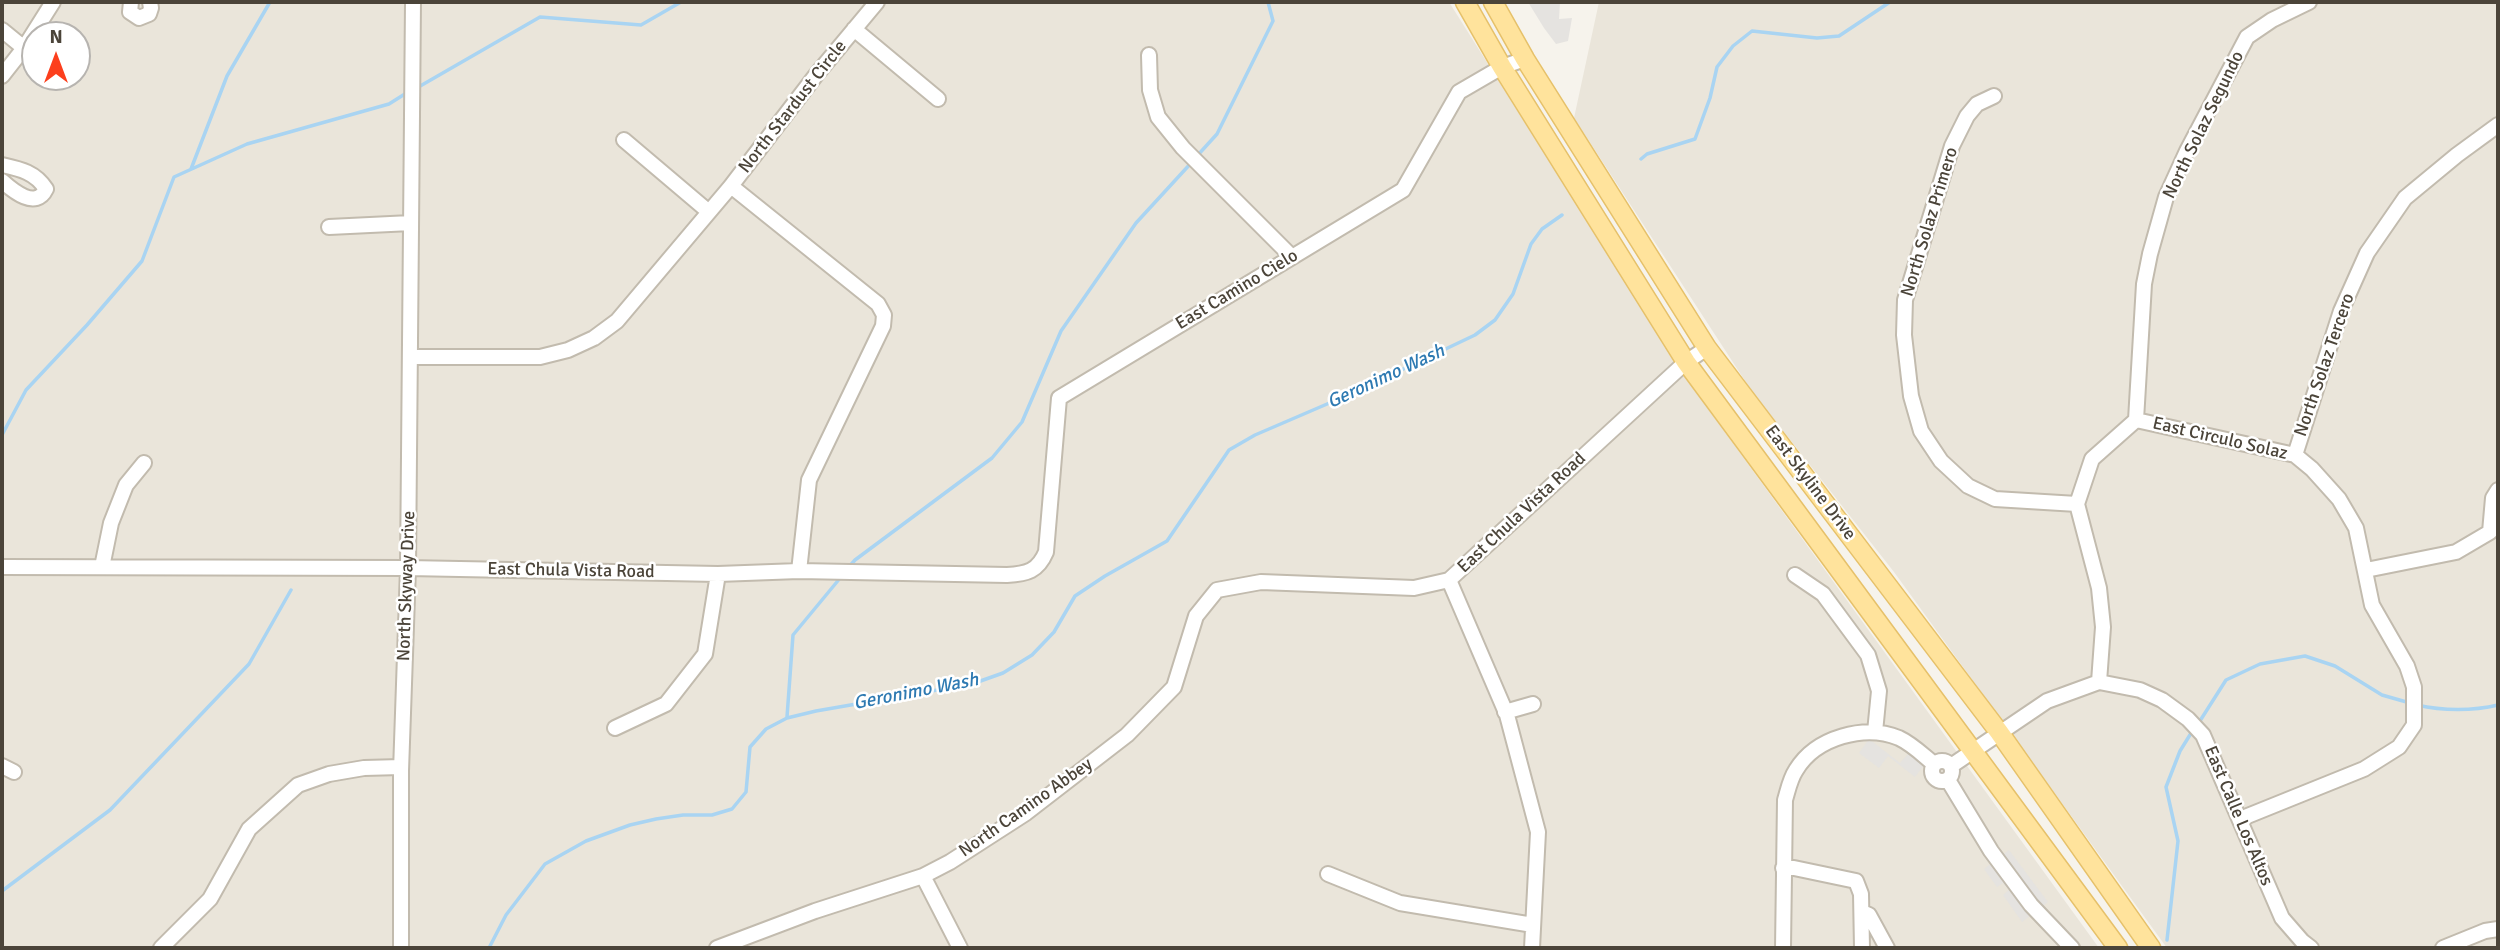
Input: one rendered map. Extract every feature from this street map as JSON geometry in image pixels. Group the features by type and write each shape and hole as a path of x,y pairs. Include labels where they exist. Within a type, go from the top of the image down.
{"main road":[{"name":"East Skyline Drive","path":"1465,2 1502,67 1686,362 2118,948"},
{"name":"East Skyline Drive","path":"1493,2 1525,59 1707,348 1999,732 2151,948"}],"street":[{"path":"41,21 53,2"},
{"path":"131,2 131,12 136,17 143,18 150,11 149,2"},
{"name":"North Skyway Drive","path":"401,948 401,767 408,568 411,357 413,2"},
{"name":"North Stardust Circle","path":"411,357 540,357 568,350 594,338 617,321 731,186 877,2"},
{"name":"North Solaz Segundo","path":"2136,420 2144,284 2166,197 2247,37 2272,20 2309,2"},
{"path":"854,29 938,99"},
{"path":"2,30 21,46"},
{"path":"2,41 21,47"},
{"path":"2,76 21,52"},
{"path":"1149,55 1150,90 1158,117 1183,148 1293,257"},
{"name":"East Camino Cielo","path":"1038,567 1046,552 1059,398 1403,190 1459,92 1502,67 1525,59"},
{"name":"North Solaz Primero","path":"1994,96 1977,104 1967,116 1952,146 1905,300 1904,335 1911,396 1921,431 1941,461 1968,486 1995,499 2077,504"},
{"name":"North Solaz Tercero","path":"2295,455 2341,311 2367,253 2405,198 2456,155 2498,125"},
{"path":"624,140 709,212"},
{"path":"2,165 26,171 41,180 46,189 44,194 36,198 24,197 2,181"},
{"path":"731,186 878,304 884,314 883,326 809,480 799,571"},
{"path":"329,227 411,223"},
{"name":"East Chula Vista Road","path":"1217,590 1261,582 1414,588 1449,580 1686,362 1707,348"},
{"name":"East Circulo Solaz","path":"2077,504 2092,459 2136,420 2295,455 2312,469 2339,499 2356,528 2372,605 2407,666 2414,687 2414,725 2399,747 2364,769 2240,819"},
{"path":"102,567 111,523 126,485 144,463"},
{"path":"2366,570 2456,552 2490,532 2493,498 2498,490"},
{"path":"1949,773 1972,751 2047,701 2099,682 2103,627 2099,588 2077,504"},
{"name":"East Chula Vista Road","path":"2,567 408,568 718,574 799,571 1007,575 1021,574 1038,567"},
{"path":"614,728 666,704 705,654 718,574"},
{"path":"1795,575 1823,594 1868,655 1879,691 1875,732"},
{"path":"1449,580 1505,712 1538,832 1532,948"},
{"name":"North Camino Abbey","path":"717,948 815,911 923,876 950,862 1026,813 1127,735 1174,687 1195,616 1217,590"},
{"name":"East Calle Los Altos","path":"2099,682 2140,690 2162,700 2188,719 2203,735 2282,918 2311,948"},
{"path":"1505,712 1534,704"},
{"path":"1783,948 1785,800 1790,782 1798,767 1813,752 1839,737 1860,732 1875,732 1898,738 1934,764 1943,761 1992,851 2031,905 2072,948"},
{"path":"161,948 210,899 249,829 298,785 329,774 364,768 401,767"},
{"path":"1783,868 1856,881 1861,894 1862,948"},
{"path":"1328,874 1400,903 1533,925"},
{"path":"923,876 960,948"},
{"path":"1862,912 1869,915 1887,948"},
{"path":"2443,948 2485,931 2498,929"}],"shaded area":[{"path":"2,2 1449,2 1685,377 2099,948 2,948"},
{"path":"1528,2 1560,2 1559,19 1572,18 1568,41 1556,44"},
{"path":"1599,2 2498,2 2498,948 2167,948 1894,572 1751,390 1574,118"},
{"path":"1869,739 1900,763 1909,753 1924,765 1915,777 1888,756 1879,768 1859,753"},
{"path":"2009,850 2048,902 2022,922 2003,895 2009,890 2003,883 1997,887 1984,869"}],"waterway":[{"path":"191,169 227,76 270,2"},
{"path":"415,89 540,17 641,25 681,2"},
{"path":"1197,156 1217,134 1273,21 1268,2"},
{"name":"Geronimo Wash","path":"1641,159 1647,154 1695,139 1710,98 1717,67 1733,46 1752,31 1817,38 1839,36 1890,2"},
{"path":"2,435 26,390 142,261 174,177 247,144 389,104 408,92"},
{"path":"848,568 855,560 992,458 1022,422 1061,331 1136,223 1192,162"},
{"name":"Geronimo Wash","path":"489,948 506,915 545,864 586,841 630,825 683,815 712,815 732,809 746,792 750,747 766,729 787,718 816,711 972,684 1003,673 1032,655 1054,632 1075,596 1167,541 1229,450 1255,435 1355,392 1475,335 1495,320 1513,294 1531,244 1542,229 1562,215"},
{"path":"787,717 793,635 841,577"},
{"path":"2,891 110,810 249,664 291,590"},
{"path":"2198,724 2226,680 2260,664 2305,656 2335,666 2382,695 2410,703"},
{"path":"2417,705 2458,709 2498,705"},
{"path":"2167,940 2178,841 2166,787 2180,751 2193,730"}]}
